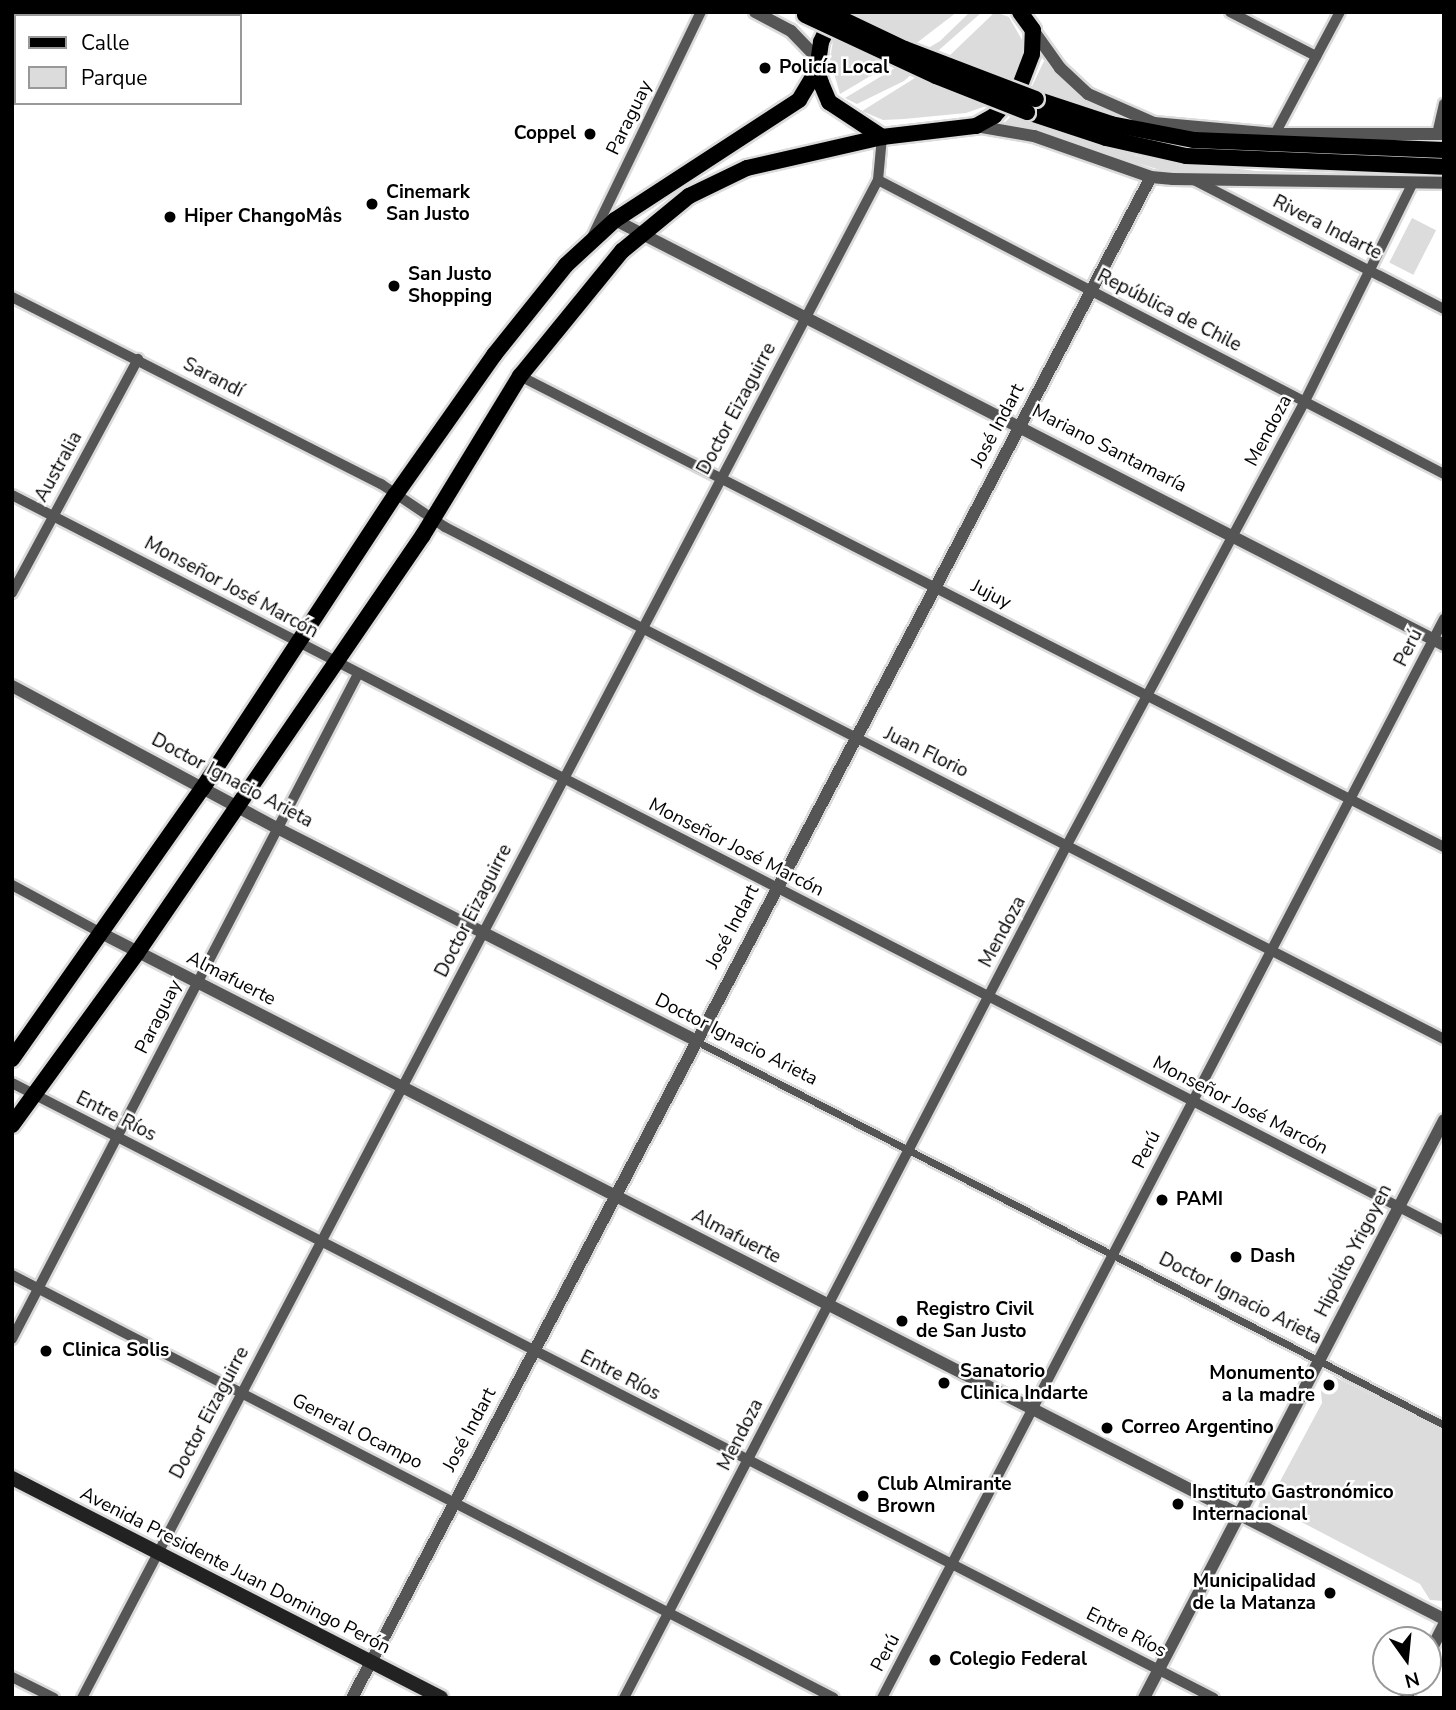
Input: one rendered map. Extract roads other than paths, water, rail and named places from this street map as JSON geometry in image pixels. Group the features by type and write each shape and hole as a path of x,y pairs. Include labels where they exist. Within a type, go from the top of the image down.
{"main road":[{"path":"827,12 1106,138 1186,156 1444,167"},
{"path":"12,1059 202,789 396,494 494,355 590,239 805,95 818,65 824,32 836,12"},
{"path":"802,14 924,71 1031,105 1111,124 1194,140 1444,150"},
{"path":"12,1125 137,953 238,807 333,662 433,519 520,376 607,267 672,208 723,177 775,159 882,137 976,126 1007,105 1019,88 1032,54 1029,19"},
{"path":"818,65 830,102 882,137"},
{"name":"Avenida Presidente Juan Domingo Perón","path":"12,1478 441,1698"}],"street":[{"name":"Paraguay","path":"590,239 701,12"},
{"path":"755,12 791,32 818,65"},
{"path":"1230,12 1316,56"},
{"path":"1275,134 1340,12"},
{"path":"1029,19 1060,68 1088,94 1131,116 1220,131 1275,134 1441,134 1444,104"},
{"path":"976,126 1034,136 1151,177 1193,180 1444,183"},
{"name":"Doctor Eizaguirre","path":"82,1698 483,934 562,777 878,180 882,137"},
{"name":"José Indart","path":"352,1698 933,584 1021,426 1151,177"},
{"name":"República de Chile","path":"878,180 1444,474"},
{"name":"Rivera Indarte","path":"1193,180 1444,309"},
{"name":"Mendoza","path":"624,1698 1068,843 1305,401 1413,182"},
{"name":"Mariano Santamaría","path":"615,220 1233,534 1439,642"},
{"name":"Sarandí","path":"12,297 138,359 396,494"},
{"name":"Australia","path":"12,593 138,359"},
{"name":"Jujuy","path":"520,376 933,584 1444,847"},
{"name":"Juan Florio","path":"396,494 433,519 642,625 853,737 1068,843 1444,1039"},
{"name":"Monseñor José Marcón","path":"12,495 1444,1230"},
{"name":"Perú","path":"882,1698 1271,949 1439,642 1444,620"},
{"name":"Paraguay","path":"12,1339 358,674"},
{"name":"Doctor Ignacio Arieta","path":"12,686 277,828 1444,1425"},
{"name":"Almafuerte","path":"12,885 137,953 827,1307 1444,1619"},
{"name":"Entre Ríos","path":"12,1083 1214,1698"},
{"name":"Hipólito Yrigoyen","path":"1144,1698 1444,1120"},
{"name":"General Ocampo","path":"12,1275 834,1698"},
{"path":"12,1677 54,1698"}],"place":[{"name":"Policía Local","path":"765,68"},
{"name":"Coppel","path":"590,134"},
{"name":"Cinemark San Justo","path":"372,204"},
{"name":"Hiper ChangoMâs","path":"170,217"},
{"name":"San Justo Shopping","path":"394,286"},
{"name":"PAMI","path":"1162,1200"},
{"name":"Dash","path":"1236,1257"},
{"name":"Registro Civil de San Justo","path":"902,1321"},
{"name":"Clinica Solis","path":"46,1351"},
{"name":"Sanatorio Clinica Indarte","path":"944,1383"},
{"name":"Monumento a la madre","path":"1329,1385"},
{"name":"Correo Argentino","path":"1107,1428"},
{"name":"Club Almirante Brown","path":"863,1496"},
{"name":"Instituto Gastronómico Internacional","path":"1178,1504"},
{"name":"Municipalidad de la Matanza","path":"1330,1593"},
{"name":"Colegio Federal","path":"935,1660"}]}
